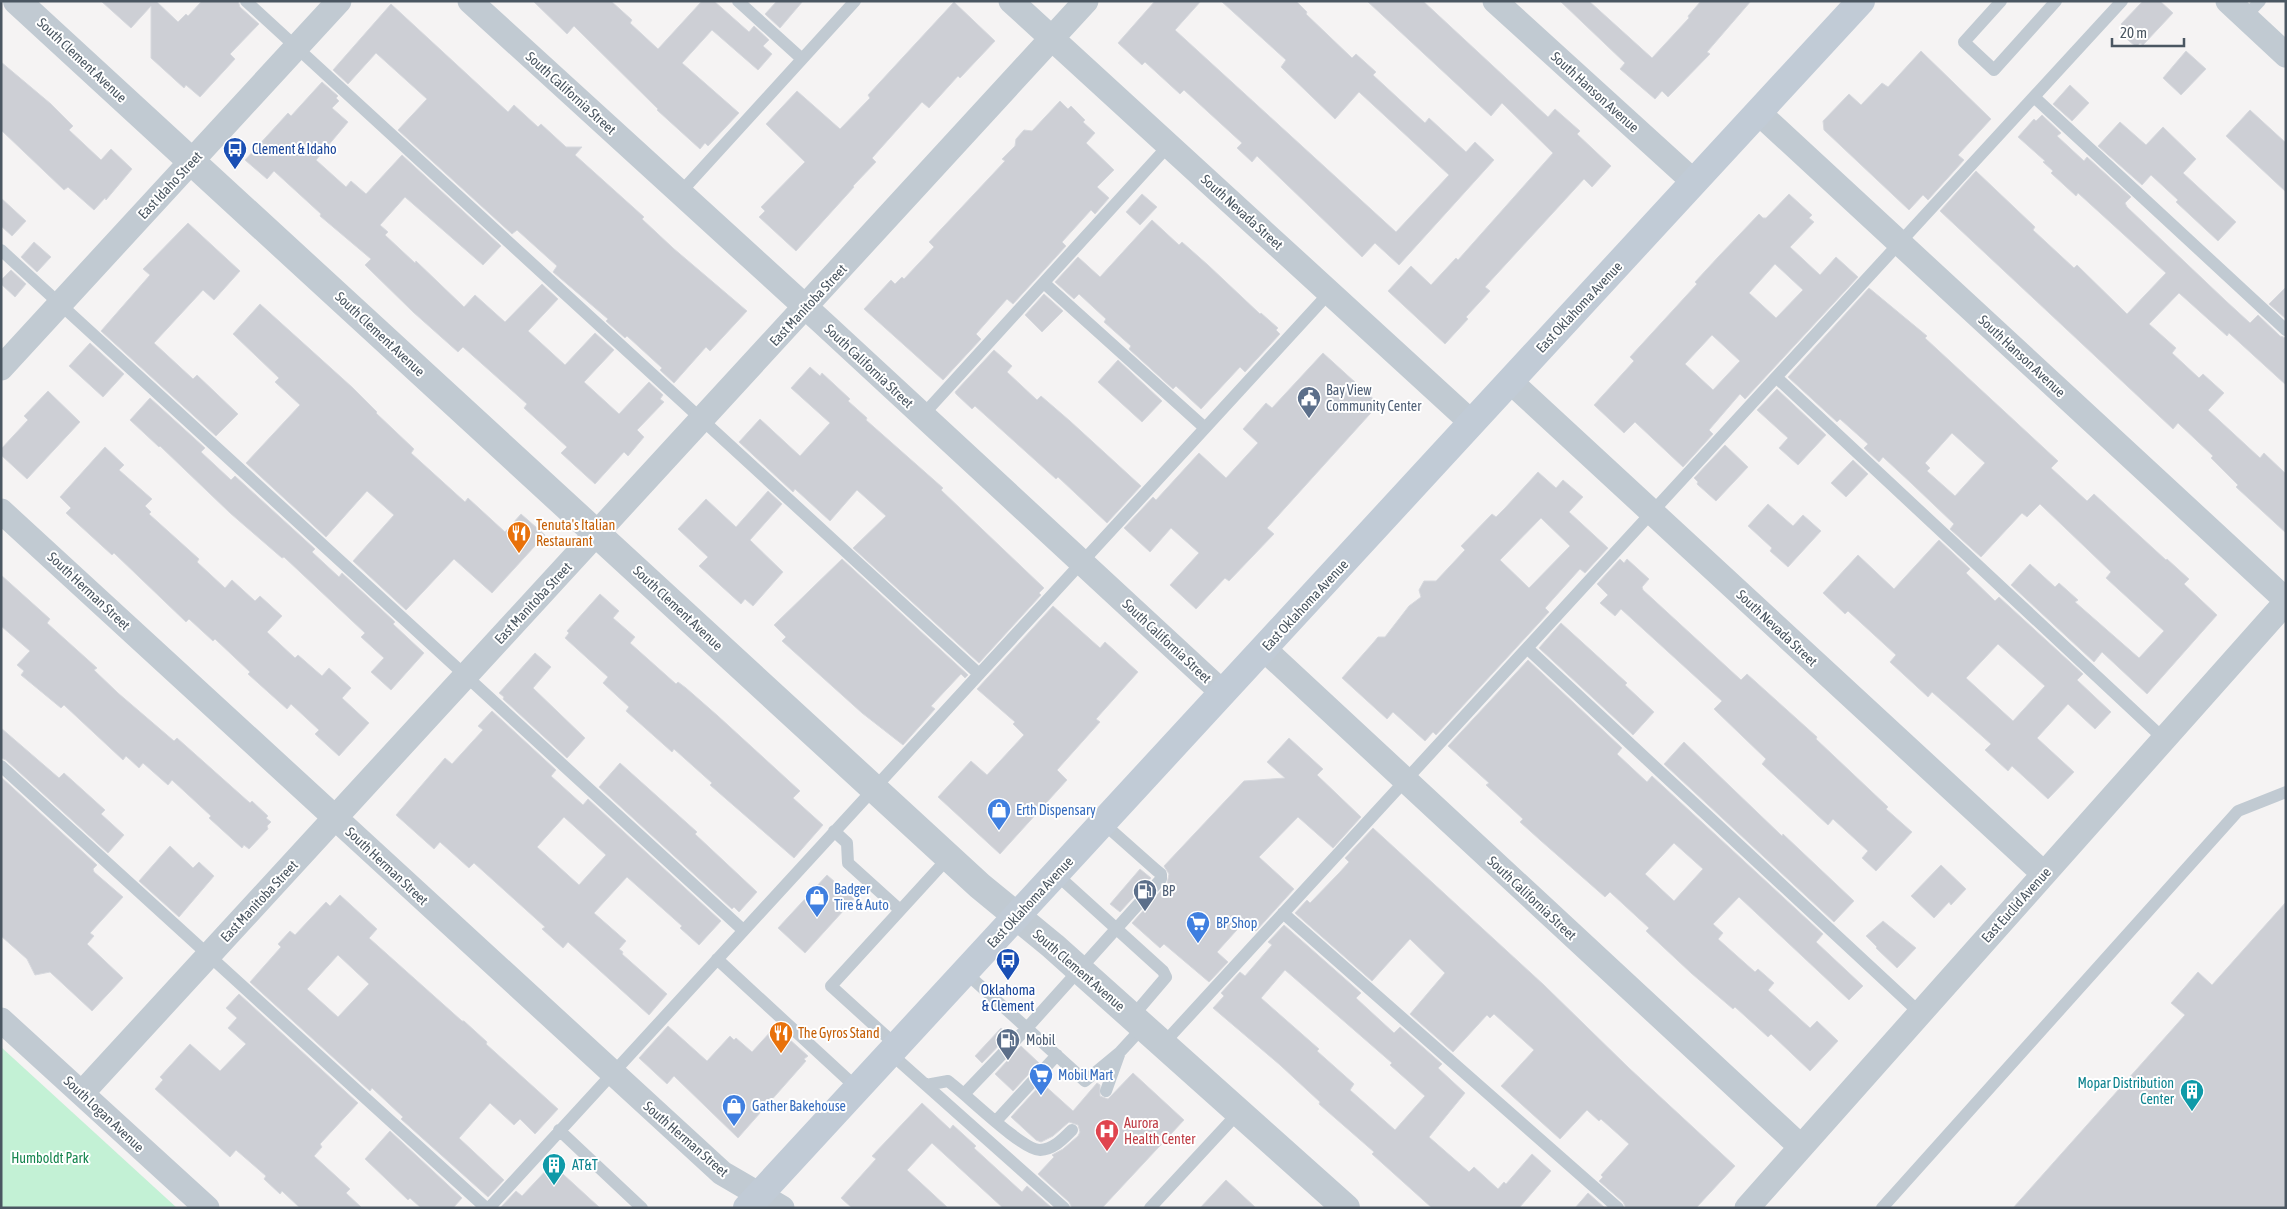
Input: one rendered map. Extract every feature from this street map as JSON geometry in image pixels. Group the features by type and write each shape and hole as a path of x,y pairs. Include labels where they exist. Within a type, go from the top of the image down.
{"main road":[{"name":"East Oklahoma Avenue","path":"763,1203 893,1050 1861,1"}],"street":[{"name":"South Clement Avenue","path":"17,1 948,857 1146,1029 1346,1208"},
{"name":"East Idaho Street","path":"1,368 339,1"},
{"name":"South California Street","path":"470,1 1224,693"},
{"name":"South Nevada Street","path":"1011,1 1472,423"},
{"name":"East Manitoba Street","path":"82,1094 1086,1"},
{"name":"South Hanson Avenue","path":"1495,1 1694,182"},
{"path":"2244,7 2286,55"},
{"name":"South Hanson Avenue","path":"1759,113 2286,601"},
{"name":"South Nevada Street","path":"1511,382 2044,874"},
{"name":"South Herman Street","path":"1,511 722,1173 763,1203"},
{"name":"East Euclid Avenue","path":"1746,1208 2286,601"},
{"name":"South California Street","path":"1264,649 1800,1147"},
{"name":"South Logan Avenue","path":"1,1020 207,1208"}],"lane":[{"path":"246,1 979,674"},
{"path":"738,1 802,60"},
{"path":"680,193 855,1"},
{"path":"2001,1 1964,42 1994,70 2056,1"},
{"path":"965,972 1085,1081 1120,1052 1283,913 2122,1"},
{"path":"2034,97 2286,330"},
{"path":"922,416 1169,146"},
{"path":"1,250 743,930"},
{"path":"1044,283 1205,428"},
{"path":"1,766 487,1208 1330,292"},
{"path":"1776,377 2164,739"},
{"path":"1527,648 1920,1013"},
{"path":"1882,1208 2238,810 2286,792"},
{"path":"965,1093 1027,1028 1161,879 1160,874 1103,824"},
{"path":"834,831 847,843 848,863 900,910"},
{"path":"948,857 831,986 926,1085 1064,1208"},
{"path":"1056,874 1163,971 1166,977 1146,1029"},
{"path":"1283,913 1618,1208"},
{"path":"716,959 858,1089"},
{"path":"1106,1091 1120,1052"},
{"path":"996,1121 1057,1055"},
{"path":"926,1085 948,1081 965,1093 1023,1145 1039,1150 1051,1148 1072,1130"},
{"path":"1150,1208 1239,1112"},
{"path":"559,1130 642,1208"}],"green space":[{"name":"Humboldt Park","path":"1,1047 177,1208 1,1208"}],"building":[{"path":"101,1 156,1 178,22 186,14 188,16 202,1 238,1 240,7 259,24 230,54 235,59 200,97 186,85 184,88 151,58 151,6 131,28"},
{"path":"533,1 611,1 632,20 630,23 658,49 702,1 714,1 749,32 754,26 769,40 763,46 772,54 758,70 712,30 682,63 739,113 708,146 705,143 700,149 657,110 574,26 567,34"},
{"path":"777,1 803,1 780,28 765,14"},
{"path":"1155,1 1201,1 1175,30 1396,232 1449,175 1359,92 1335,119 1281,67 1286,60 1221,1 1296,1 1307,12 1306,14 1352,58 1356,54 1376,72 1373,75 1425,123 1429,118 1466,152 1475,142 1494,160 1399,265 1375,243 1362,257 1257,156 1252,162 1237,148 1242,143 1184,90 1180,94 1145,62 1142,65 1118,43"},
{"path":"1367,1 1423,1 1548,117 1555,109 1580,131 1577,134 1611,166 1592,187 1584,179 1485,287 1490,291 1445,344 1388,291 1411,266 1431,285 1456,258 1458,260 1553,153 1502,103 1491,116"},
{"path":"1560,1 1589,1 1652,58 1689,18 1688,16 1701,1 1751,1 1707,52 1710,54 1668,97 1662,91 1655,99 1620,69 1625,63"},
{"path":"2143,1 2160,1 2173,13 2143,45 2140,43 2136,47 2120,33 2125,28 2121,24"},
{"path":"954,2 995,41 960,78 958,76 929,108 922,102 872,158 876,162 796,251 759,217 765,211 761,207 805,162 766,124 797,91 840,129 870,98 868,95"},
{"path":"391,4 508,112 514,105 538,127 541,124 566,147 582,147 575,155 644,217 642,219 673,248 747,311 710,351 706,347 674,383 660,370 662,368 627,336 625,338 606,321 608,319 553,272 557,266 517,230 512,234 398,130 427,99 376,53 348,84 333,70"},
{"path":"1921,51 1991,119 1958,155 1964,160 1928,200 1923,195 1909,210 1824,130 1823,121 1849,94 1861,105 1882,83 1888,87"},
{"path":"2186,51 2206,69 2181,95 2163,78"},
{"path":"1,62 51,104 73,126 69,130 101,160 111,149 132,169 106,200 105,198 94,210 68,187 64,190 1,130"},
{"path":"322,82 338,96 336,98 339,101 332,108 348,122 316,160 346,187 351,181 366,194 402,155 501,246 483,265 405,197 380,225 388,232 385,235 415,263 416,261 464,307 475,295 505,322 542,284 558,299 528,331 565,365 595,333 614,350 584,382 619,414 649,382 663,395 660,399 664,402 637,430 644,437 628,456 624,452 595,484 561,453 567,447 524,408 527,404 463,347 458,352 413,312 365,265 371,259 320,216 321,214 274,171 267,179 245,160 288,113 291,116"},
{"path":"2070,85 2089,103 2072,121 2053,104"},
{"path":"1060,101 1068,109 1071,106 1085,120 1083,122 1095,133 1086,143 1114,170 1097,187 1109,198 1095,214 1091,210 1062,242 1066,246 1013,304 1007,299 976,334 981,339 943,380 864,309 891,280 895,284 902,277 904,279 934,247 929,242 1005,161 1002,159 1015,146 1016,139 1024,130 1032,131"},
{"path":"2250,110 2286,143 2286,192 2226,136"},
{"path":"2042,115 2061,133 2057,136 2084,161 2087,157 2131,197 2125,203 2127,207 2250,323 2258,315 2280,336 2286,338 2286,385 2229,333 2227,336 2179,293 2149,324 2176,348 2172,353 2199,378 2203,374 2224,393 2208,410 2260,458 2264,453 2286,474 2286,533 2236,487 2238,485 2211,458 2213,456 2178,423 2173,429 1940,211 1976,171 2035,227 2033,230 2074,268 2077,265 2127,314 2166,273 2078,193 2076,196 2051,173 2053,171 2043,162 2045,161 2018,137 2034,119 2036,121"},
{"path":"2120,122 2146,145 2163,127 2196,159 2183,173 2236,222 2218,241 2176,202 2178,200 2151,175 2142,185 2098,146"},
{"path":"1142,194 1157,207 1140,225 1126,212"},
{"path":"1789,194 1812,215 1809,218 1814,222 1790,247 1820,275 1836,257 1858,277 1745,399 1740,394 1709,430 1713,434 1683,467 1635,422 1624,433 1594,405 1634,361 1630,357 1697,284 1695,282 1759,214 1766,218","holes":["1775,264 1803,290 1776,318 1749,293","1712,335 1740,361 1713,390 1685,364"]},
{"path":"1,198 26,221 12,236 1,226"},
{"path":"1152,220 1179,245 1182,242 1208,265 1260,314 1278,328 1276,330 1280,334 1245,372 1240,367 1201,409 1176,386 1173,389 1129,349 1131,346 1104,322 1106,319 1079,294 1074,299 1055,282 1078,257 1100,277"},
{"path":"188,223 240,271 214,300 203,290 154,343 193,379 197,375 238,414 216,436 101,331 150,275 143,269"},
{"path":"34,242 51,257 37,272 21,257"},
{"path":"11,270 26,284 15,297 1,284 1,280"},
{"path":"2286,287 2286,319 2269,304"},
{"path":"1869,288 1927,336 1925,338 2058,461 2051,468 2087,501 2094,494 2189,579 2184,584 2217,615 2147,694 2102,652 2094,662 2011,585 2030,564 2055,587 2059,583 2078,600 2075,602 2139,658 2164,631 2106,578 2111,572 2040,504 2027,517 2022,513 1981,557 1950,529 1954,524 1911,483 1883,457 1879,462 1864,448 1868,444 1840,419 1837,422 1788,377","holes":["1952,433 1985,463 1955,496 1927,471 1930,468 1925,463"]},
{"path":"1044,294 1063,311 1042,332 1025,315"},
{"path":"260,304 353,388 414,449 411,453 465,502 468,498 505,532 521,514 545,535 492,593 454,559 406,610 353,561 394,515 367,491 326,537 246,463 300,405 275,382 279,378 233,334"},
{"path":"90,343 124,374 103,397 69,366"},
{"path":"994,350 1012,366 1007,372 1037,400 1041,396 1141,486 1107,523 1058,477 1056,479 975,406 972,409 956,394 955,392"},
{"path":"1323,353 1379,404 1267,528 1274,534 1229,581 1225,578 1196,609 1170,585 1199,553 1171,528 1150,552 1124,528 1153,497 1156,500 1199,453 1226,478 1258,443 1243,429 1266,403 1272,408"},
{"path":"1118,360 1162,401 1142,422 1098,382"},
{"path":"810,367 820,376 822,373 850,399 848,401 867,418 866,420 943,488 941,490 1044,588 1039,593 1041,595 979,663 853,548 886,516 857,490 830,521 795,489 793,492 739,442 760,419 800,456 830,423 791,388"},
{"path":"1777,389 1826,435 1798,465 1779,448 1788,438 1757,410"},
{"path":"48,391 80,422 27,479 1,455 1,449 28,420 24,416"},
{"path":"150,398 205,448 201,452 231,480 235,476 315,549 312,552 339,577 342,573 395,622 393,624 424,653 391,690 371,672 384,658 361,637 365,633 284,557 282,558 230,513 130,420"},
{"path":"1725,445 1748,467 1716,501 1697,484 1698,482 1694,478"},
{"path":"105,447 124,465 119,470 152,499 145,506 151,512 149,514 199,559 197,562 225,588 232,580 255,601 260,596 282,616 267,632 295,658 298,655 322,676 329,668 351,688 342,698 369,723 339,756 315,734 319,730 291,704 287,709 248,674 250,672 215,639 213,641 189,619 186,622 114,553 112,555 66,513 71,508 60,497"},
{"path":"1853,460 1868,474 1846,497 1831,483"},
{"path":"1538,472 1556,488 1563,480 1583,497 1569,512 1608,548 1585,573 1580,569 1545,608 1549,612 1436,735 1433,732 1425,741 1393,712 1387,719 1342,678 1378,637 1385,637 1409,606 1421,597 1419,590 1424,581 1436,581 1465,550 1461,546 1492,514 1496,517","holes":["1541,518 1570,546 1529,588 1500,560"]},
{"path":"768,491 782,504 750,540 783,572 753,606 745,599 741,604 699,566 708,557 678,529 706,499 736,527"},
{"path":"1768,504 1793,526 1803,515 1821,531 1788,567 1770,551 1772,548 1748,526"},
{"path":"1939,540 1970,569 1966,573 1995,601 1999,597 2083,674 2077,680 2111,712 2095,729 2068,704 2037,738 2074,772 2048,799 2012,766 2008,771 1985,750 1991,744 1932,692 1928,697 1890,662 1896,655 1848,611 1845,614 1823,593 1858,555 1894,589","holes":["1998,644 2045,686 2013,721 1966,678"]},
{"path":"842,559 968,675 965,678 961,674 931,706 935,709 903,745 862,713 782,641 786,637 774,625"},
{"path":"1620,559 1624,563 1627,559 1649,579 1642,587 1643,590 1741,680 1747,674 1817,737 1816,739 1888,807 1886,809 1912,832 1876,871 1862,858 1868,851 1833,819 1828,825 1762,764 1766,759 1714,709 1722,701 1621,609 1615,616 1600,603 1608,595 1597,584"},
{"path":"1,575 50,619 47,623 97,668 94,670 118,693 174,741 177,738 250,803 252,801 268,816 266,818 271,822 267,826 268,829 249,849 244,845 242,848 172,780 168,785 143,763 139,768 126,756 123,760 64,705 61,708 21,675 24,671 17,665 30,651 1,626"},
{"path":"600,594 619,611 613,618 635,637 630,643 676,684 678,682 686,688 800,791 793,798 823,825 794,858 710,785 712,783 674,749 672,752 626,711 629,707 603,683 608,677 565,638 569,633 567,631"},
{"path":"1053,606 1100,648 1105,642 1138,672 1096,719 1100,722 1057,770 1067,780 1000,854 938,797 971,761 987,775 1024,735 1013,724 1015,722 977,689"},
{"path":"1561,623 1627,683 1625,685 1654,712 1633,735 1539,648"},
{"path":"535,653 551,667 533,688 585,738 567,758 503,699 504,697 499,693"},
{"path":"1528,660 1622,748 1617,754 1647,782 1652,776 1823,934 1816,942 1863,986 1849,1000 1739,897 1713,924 1723,933 1718,939 1755,972 1758,969 1774,983 1768,990 1810,1028 1817,1021 1838,1041 1810,1071 1771,1034 1768,1037 1735,1007 1733,1009 1691,973 1646,931 1649,928 1610,892 1605,897 1540,840 1520,822 1523,819 1486,785 1489,783 1448,746","holes":["1674,843 1703,869 1674,901 1645,874"]},
{"path":"492,711 556,770 551,776 583,805 588,799 721,921 699,945 680,928 682,926 627,877 594,913 626,941 619,949 623,952 622,954 667,994 649,1015 568,942 563,948 542,929 545,927 474,863 469,868 440,842 434,849 396,815 445,758 452,764 483,730 478,726","holes":["564,817 606,855 579,885 537,847"]},
{"path":"1,728 59,778 64,773 105,810 101,814 124,835 108,853 6,760 1,758"},
{"path":"1289,738 1323,769 1317,775 1361,817 1333,848 1298,817 1259,857 1294,889 1256,931 1245,921 1217,952 1228,962 1209,982 1164,944 1160,948 1132,923 1167,884 1169,874 1164,866 1244,781 1285,778 1267,762"},
{"path":"1684,742 1782,836 1783,834 1854,901 1834,922 1664,764"},
{"path":"620,763 697,832 695,834 757,892 739,912 734,907 732,909 599,787"},
{"path":"1,777 97,865 93,869 94,872 123,897 90,933 94,936 87,944 123,978 92,1011 50,972 35,975 27,959 1,936"},
{"path":"1373,828 1544,985 1629,1068 1735,1166 1696,1208 1626,1208 1623,1202 1599,1181 1603,1177 1601,1175 1629,1144 1601,1119 1599,1121 1587,1110 1560,1139 1501,1086 1534,1050 1494,1014 1490,1018 1487,1015 1453,1052 1410,1014 1445,973 1410,939 1372,981 1295,913 1307,900 1310,903 1339,873 1349,862 1345,858"},
{"path":"170,846 193,868 199,862 214,876 179,917 139,881"},
{"path":"1941,865 1966,889 1951,905 1949,902 1934,918 1911,896"},
{"path":"1140,869 1151,878 1120,912 1110,904"},
{"path":"827,875 854,899 805,953 778,928"},
{"path":"340,895 377,929 369,938 464,1021 487,1042 486,1044 558,1109 535,1134 520,1119 514,1125 490,1103 459,1138 504,1180 488,1197 401,1119 403,1117 372,1088 370,1091 250,982 281,947 278,944 290,931 295,935 326,902 330,906","holes":["338,955 369,984 338,1017 307,989"]},
{"name":"Mopar Distribution Center","path":"2286,902 2286,1208 2013,1208 2185,1015 2171,1003 2198,972 2212,985"},
{"path":"1883,921 1916,948 1897,968 1866,936"},
{"path":"1284,925 1361,993 1356,998 1394,1033 1400,1027 1442,1064 1438,1068 1465,1093 1429,1137 1469,1172 1474,1167 1498,1189 1504,1182 1506,1184 1532,1154 1551,1171 1519,1208 1432,1208 1372,1154 1374,1152 1319,1104 1320,1102 1280,1065 1213,1008 1224,996 1221,993 1240,972 1245,976 1272,945 1268,942","holes":["1285,970 1392,1063 1390,1065 1425,1096 1395,1130 1350,1090 1354,1084 1317,1051 1319,1049 1261,998"]},
{"path":"239,994 358,1103 320,1144 322,1147 314,1156 350,1189 346,1193 362,1208 300,1208 282,1191 280,1194 264,1179 266,1176 236,1150 230,1157 155,1089 163,1080 160,1077 190,1044 220,1071 246,1044 228,1028 237,1018 226,1008"},
{"path":"668,1026 707,1061 730,1036 734,1040 736,1038 752,1052 772,1030 775,1032 778,1029 808,1056 804,1059 806,1061 738,1138 674,1076 667,1084 639,1058"},
{"path":"1001,1028 1009,1035 982,1063 975,1056"},
{"path":"1021,1046 1039,1063 1013,1091 995,1074"},
{"name":"Aurora Health Center","path":"1133,1073 1184,1120 1102,1208 1072,1208 1069,1202 1038,1174 1054,1157 1052,1155 1063,1149 1078,1136 1080,1132 1078,1125 1069,1122 1053,1136 1041,1142 1036,1140 1011,1117 1042,1083 1073,1111 1097,1083 1100,1085 1100,1096 1108,1099"},
{"path":"922,1103 950,1129 953,1125 976,1146 974,1148 1022,1192 1027,1186 1052,1208 1003,1208 932,1143 907,1170 948,1208 852,1208 841,1198 876,1159 872,1156"},
{"path":"390,1131 462,1198 453,1208 421,1208 410,1198 408,1200 365,1159"},
{"name":"AT&T","path":"552,1164 600,1208 500,1208 516,1191 522,1196"},
{"path":"1226,1180 1256,1208 1200,1208"},
{"path":"1588,1193 1605,1208 1575,1208"}],"place":[{"name":"Clement & Idaho","path":"235,170"},
{"name":"Bay View Community Center","path":"1309,419"},
{"name":"Tenuta's Italian Restaurant","path":"519,554"},
{"name":"Erth Dispensary","path":"999,831"},
{"name":"BP","path":"1145,912"},
{"name":"Badger Tire & Auto","path":"817,918"},
{"name":"BP Shop","path":"1198,944"},
{"name":"Oklahoma & Clement","path":"1008,981"},
{"name":"The Gyros Stand","path":"781,1054"},
{"name":"Mobil","path":"1008,1061"},
{"name":"Mobil Mart","path":"1041,1096"},
{"name":"Mopar Distribution Center","path":"2192,1112"},
{"name":"Gather Bakehouse","path":"734,1127"},
{"name":"Aurora Health Center","path":"1107,1152"},
{"name":"AT&T","path":"554,1186"}]}
